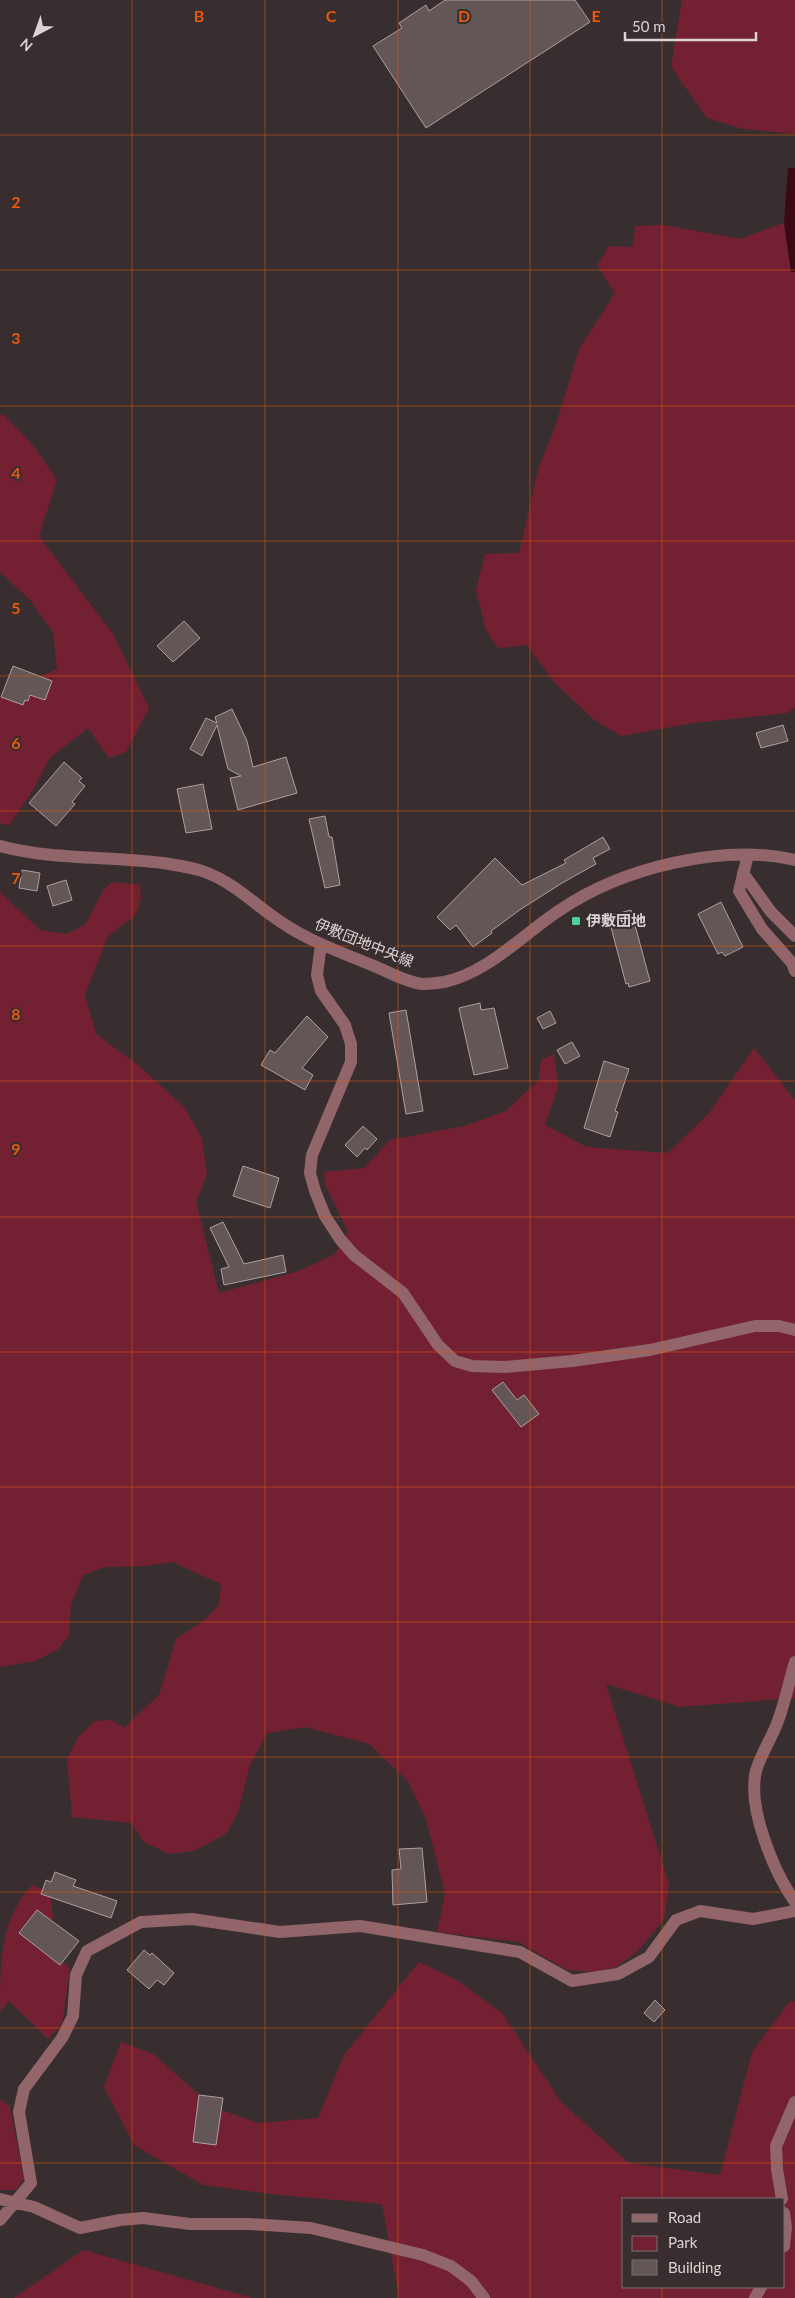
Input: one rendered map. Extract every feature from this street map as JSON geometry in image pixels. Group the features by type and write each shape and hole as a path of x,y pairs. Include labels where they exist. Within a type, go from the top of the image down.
{"street":[{"name":"伊敷団地中央線","path":"0,846 56,856 145,861 204,872 230,884 282,924 322,944 402,978 423,984 443,982 483,966 561,909 619,879 672,863 748,855 777,856 795,860"},
{"path":"748,855 739,891 762,929 792,963 795,971"},
{"path":"743,873 771,912 795,936"},
{"path":"322,944 317,975 321,991 345,1025 350,1044 351,1062 312,1155 310,1173 315,1191 325,1216 340,1239 354,1254 404,1293 438,1345 455,1361 472,1366 505,1366 572,1361 650,1350 755,1326 779,1326 795,1330"},
{"path":"795,1662 778,1722 756,1772 755,1799 760,1823 776,1868 795,1902"},
{"path":"0,2220 31,2183 19,2112 24,2089 62,2038 73,2016 76,1976 88,1951 141,1922 192,1920 280,1932 360,1926 520,1952 572,1982 618,1974 649,1957 676,1920 700,1910 753,1919 795,1911"},
{"path":"782,2198 777,2169 776,2146 795,2102"},
{"path":"0,2200 34,2206 80,2228 120,2220 143,2218 190,2224 249,2224 311,2228 423,2255 451,2266 471,2280 484,2298"},
{"path":"785,2220 785,2236"}],"green space":[{"path":"682,0 795,0 795,134 743,129 707,118 671,67"},
{"path":"784,223 791,272 795,272 795,708 787,713 693,723 621,736 593,719 554,682 527,645 498,648 486,630 476,590 485,554 519,553 539,467 556,424 579,349 615,293 597,265 609,246 632,247 636,226 664,225 740,239"},
{"path":"0,415 4,415 33,445 57,480 39,536 113,634 149,708 126,752 109,758 88,728 50,758 30,795 9,825 0,824 0,697 57,669 53,632 30,600 0,572"},
{"path":"112,882 140,885 141,899 135,916 108,936 85,995 96,1034 139,1066 184,1107 202,1138 207,1174 196,1202 219,1293 299,1271 335,1254 348,1232 325,1184 324,1172 364,1168 390,1140 464,1126 506,1111 539,1080 541,1060 554,1054 558,1087 545,1125 587,1147 668,1153 709,1113 754,1048 795,1100 795,1698 680,1707 606,1684 669,1884 664,1919 638,1951 616,1967 596,1972 567,1970 518,1942 437,1932 445,1894 426,1819 408,1781 369,1744 305,1727 267,1733 250,1765 238,1812 226,1834 193,1851 170,1854 145,1843 131,1823 72,1817 67,1759 78,1738 94,1721 111,1720 124,1728 159,1695 176,1639 204,1620 219,1605 221,1584 172,1562 147,1566 105,1567 83,1575 71,1605 69,1635 57,1650 35,1661 0,1667 0,892 40,930 66,934 85,925 104,889"},
{"path":"32,1885 50,1892 53,1918 40,1941 70,1968 62,2024 48,2039 9,2001 0,2012 0,1976 4,1943 8,1928 21,1898"},
{"path":"419,1962 457,1980 502,2013 562,2103 629,2163 720,2175 752,2052 790,2001 795,2002 795,2298 399,2298 382,2204 279,2195 203,2185 134,2145 104,2087 121,2042 153,2054 213,2107 258,2123 318,2118 344,2055"},
{"path":"0,2099 10,2107 24,2179 16,2190 0,2190"},
{"path":"83,2250 253,2298 14,2298"}],"shaded area":[{"path":"788,168 795,168 795,272 791,272 784,223"}],"building":[{"path":"445,0 575,0 590,22 426,128 373,46 402,28 399,23 426,5 429,11"},
{"path":"184,621 200,638 173,662 157,646"},
{"path":"13,666 52,681 45,700 30,695 28,701 25,700 23,705 1,697"},
{"path":"232,709 247,741 253,767 286,757 297,793 238,810 230,778 241,776 228,769 217,725 202,756 190,749 206,718 217,723 215,717"},
{"path":"783,725 788,741 761,748 756,733"},
{"path":"64,762 82,778 79,781 85,786 72,802 75,804 56,826 29,803"},
{"path":"203,784 212,829 186,833 177,789"},
{"path":"325,816 329,837 332,837 340,885 325,888 309,819"},
{"path":"603,837 610,849 593,858 596,864 521,909 473,947 456,925 450,930 437,917 495,858 522,885 566,863 564,860"},
{"path":"22,870 40,873 37,891 19,888"},
{"path":"66,880 72,900 53,906 47,886"},
{"path":"721,902 743,947 725,956 722,952 718,954 698,914"},
{"path":"631,910 650,981 629,987 628,983 626,984 608,916"},
{"path":"480,1003 481,1010 494,1008 508,1068 474,1075 459,1008"},
{"path":"406,1010 423,1111 406,1114 389,1013"},
{"path":"550,1011 556,1023 543,1029 537,1018"},
{"path":"307,1016 328,1037 302,1068 313,1075 305,1090 261,1065 270,1050 275,1053"},
{"path":"572,1042 580,1056 565,1064 557,1050"},
{"path":"604,1061 629,1069 615,1111 618,1112 610,1137 584,1128"},
{"path":"363,1126 377,1139 357,1157 345,1145"},
{"path":"243,1166 279,1178 270,1208 233,1196"},
{"path":"223,1222 244,1264 283,1255 286,1272 224,1285 221,1269 229,1267 210,1228"},
{"path":"503,1382 517,1400 524,1395 539,1414 521,1427 492,1390"},
{"path":"422,1848 427,1902 393,1905 392,1870 401,1869 399,1849"},
{"path":"55,1872 76,1880 73,1886 117,1901 111,1918 41,1894 46,1880 51,1882"},
{"path":"37,1910 79,1941 60,1965 19,1933"},
{"path":"144,1950 150,1955 152,1953 174,1973 164,1985 157,1980 149,1989 127,1970"},
{"path":"655,2000 665,2010 654,2022 644,2013"},
{"path":"199,2095 223,2098 216,2145 193,2142"}],"place":[{"name":"伊敷団地","path":"576,921"}]}
